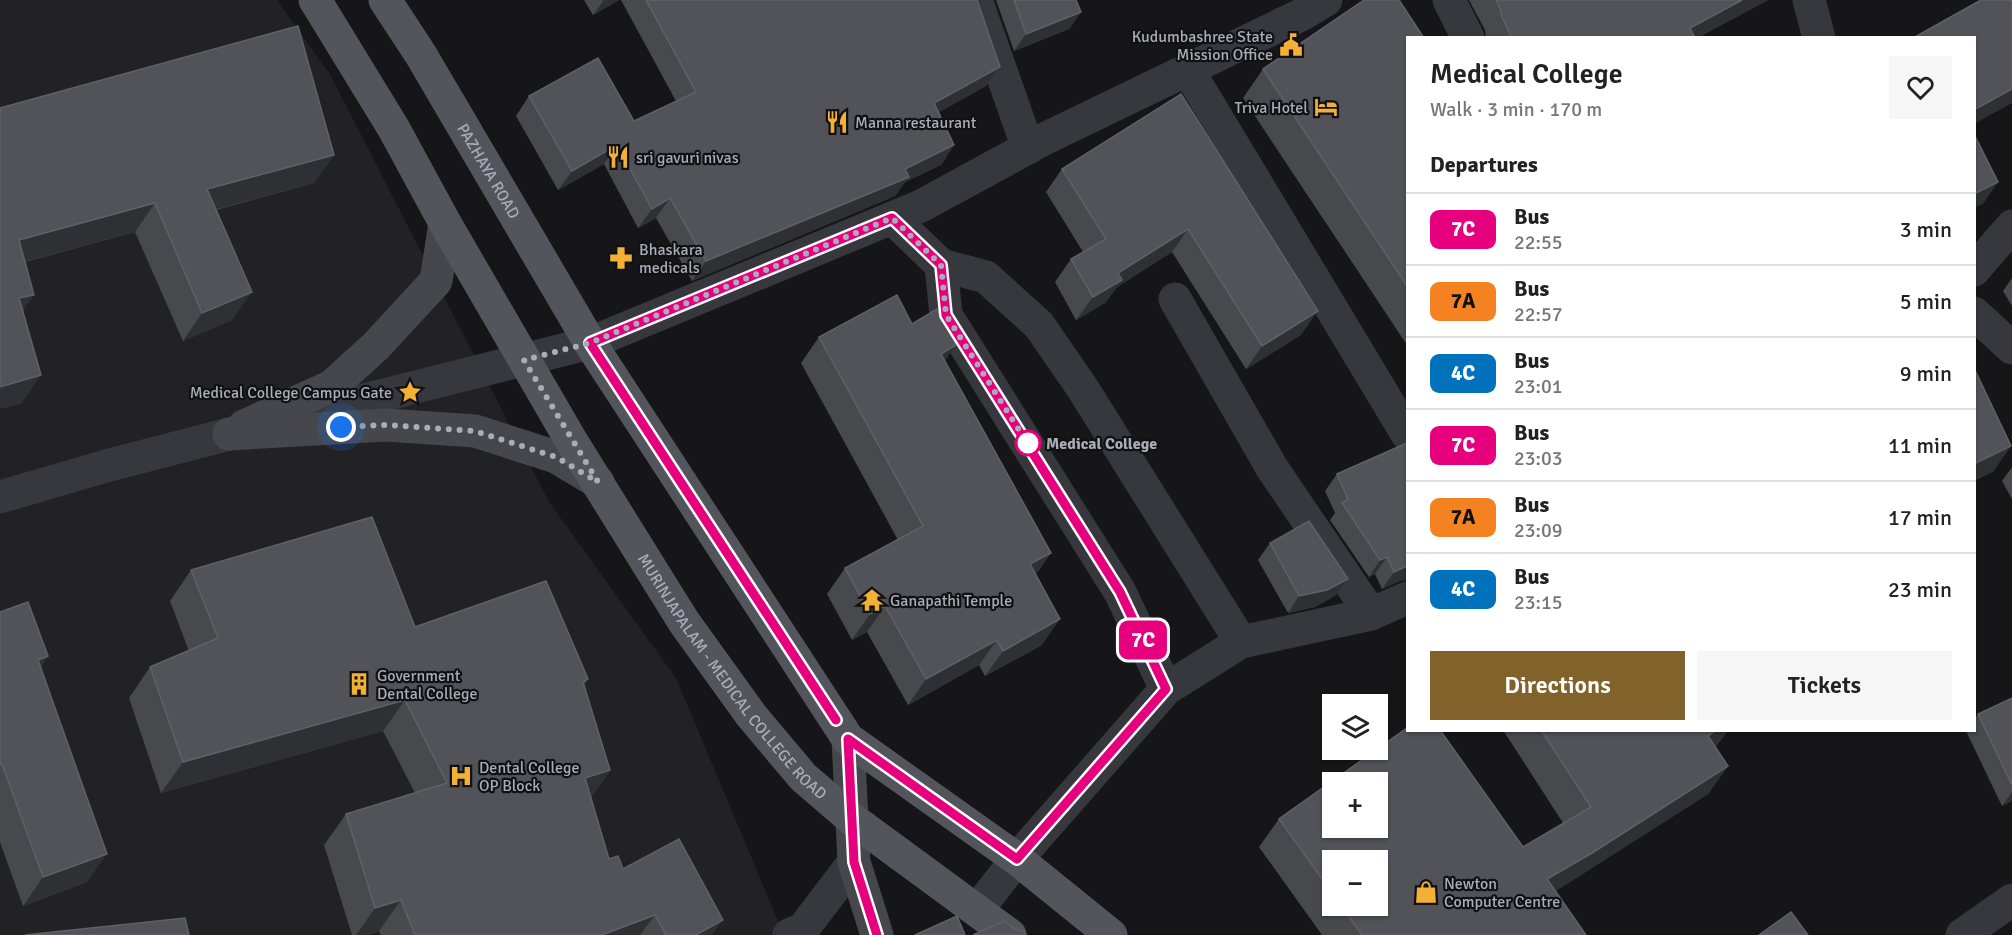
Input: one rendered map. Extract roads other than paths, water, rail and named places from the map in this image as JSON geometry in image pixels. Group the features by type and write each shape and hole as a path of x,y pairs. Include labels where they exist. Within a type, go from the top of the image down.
{"main road":[{"name":"MURINJAPALAM - MEDICAL COLLEGE ROAD","path":"315,0 394,129 524,360 598,482 684,622 751,715 803,777 852,819 1010,935"},
{"name":"PAZHAYA ROAD","path":"385,0 422,55 590,343 848,739"},
{"path":"229,434 332,386 376,346 436,281 445,223"},
{"path":"229,434 386,425 475,431 556,457 598,482"},
{"path":"848,739 854,862 877,935"},
{"path":"848,739 1017,859 1111,935"}],"street":[{"path":"976,0 1028,148"},
{"path":"0,497 106,466 590,343 921,206 1028,148 1303,14 1326,0"},
{"path":"1449,0 1467,36"},
{"path":"1809,0 1818,36"},
{"path":"1188,70 1406,432"},
{"path":"892,218 941,265 986,277 1039,325 1083,389 1240,642"},
{"path":"1976,268 2012,226"},
{"path":"941,265 946,315 1120,592 1166,689"},
{"path":"1175,299 1272,468 1371,614"},
{"path":"1976,316 2012,348"},
{"path":"977,910 1017,859 1166,689 1240,642 1371,614 1406,598"},
{"path":"798,933 854,862"},
{"path":"1962,935 2012,900"}],"place":[{"name":"Kudumbashree State Mission Office","path":"1291,45"},
{"name":"Triva Hotel","path":"1326,107"},
{"name":"Manna restaurant","path":"837,122"},
{"name":"sri gavuri nivas","path":"618,157"},
{"name":"Bhaskara medicals","path":"621,258"},
{"name":"Medical College Campus Gate","path":"410,392"},
{"name":"Medical College","path":"1028,443"},
{"name":"Ganapathi Temple","path":"872,600"},
{"name":"Government Dental College","path":"359,684"},
{"name":"Dental College OP Block","path":"461,776"},
{"name":"Newton Computer Centre","path":"1426,892"}]}
